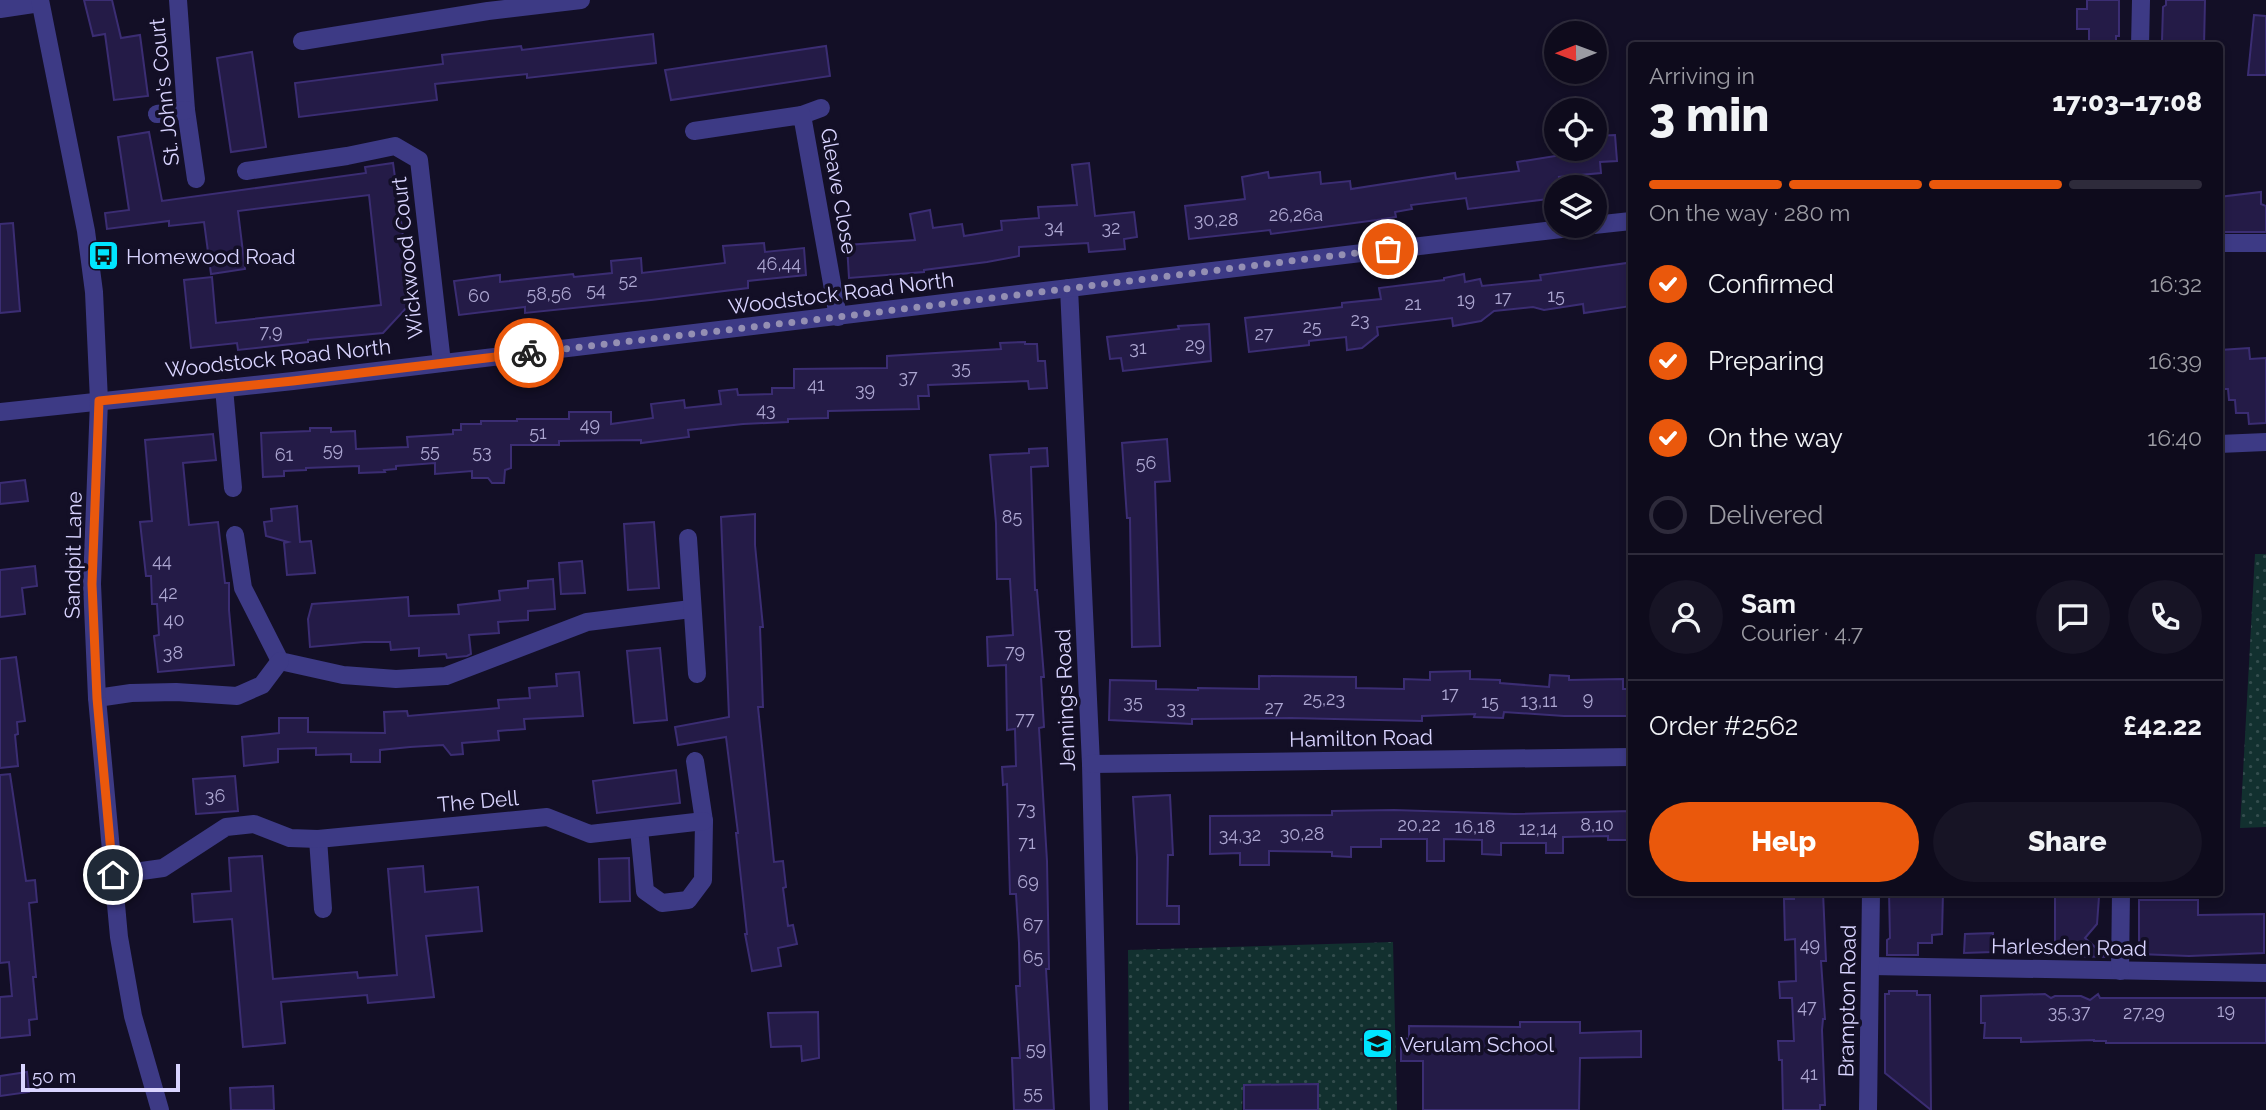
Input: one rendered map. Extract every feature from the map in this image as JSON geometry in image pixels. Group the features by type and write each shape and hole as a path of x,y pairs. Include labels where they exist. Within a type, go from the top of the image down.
{"street":[{"name":"St. John's Court","path":"178,0 186,110 196,179"},
{"path":"302,41 487,6 581,0"},
{"path":"2140,42 2141,0"},
{"path":"0,9 40,2"},
{"name":"Sandpit Lane","path":"40,2 86,231 94,292 99,401 92,584 97,698 119,937 133,1016 160,1110"},
{"name":"Gleave Close","path":"694,131 802,115 821,108"},
{"path":"157,114 186,110"},
{"name":"Gleave Close","path":"802,115 838,317"},
{"name":"Wickwood Court","path":"246,171 395,146 419,160 442,363"},
{"path":"1607,224 1628,221"},
{"name":"Woodstock Road North","path":"99,401 838,317 1544,231"},
{"path":"2223,243 2266,243"},
{"name":"Jennings Road","path":"1069,288 1091,764 1099,1110"},
{"path":"224,388 233,488"},
{"path":"0,412 99,401"},
{"path":"2223,444 2266,442"},
{"path":"235,535 243,588 280,661 343,676 396,679 446,676 587,622 691,609"},
{"path":"688,538 697,674"},
{"path":"97,698 165,692 237,696 262,685 280,661"},
{"name":"Hamilton Road","path":"1091,764 1628,757"},
{"path":"639,830 645,891 662,903 688,900 703,880 704,821 695,761"},
{"name":"The Dell","path":"113,875 163,868 226,827 254,824 290,838 318,839 547,817 590,834 704,821"},
{"path":"318,839 323,909"},
{"name":"Brampton Road","path":"1868,1110 1871,896"},
{"path":"2120,971 2121,896"},
{"name":"Harlesden Road","path":"1871,966 2266,973"}],"green space":[{"path":"2255,554 2266,554 2266,827 2240,828"},
{"path":"1393,942 1397,1110 1319,1110 1319,1083 1243,1085 1242,1110 1129,1110 1128,950"}],"building":[{"path":"84,0 112,0 121,38 140,35 148,96 114,100 105,34 93,36"},
{"path":"2087,0 2119,0 2119,36 2116,36 2116,42 2089,42 2089,29 2077,29 2077,9 2087,9"},
{"path":"2166,0 2205,0 2204,42 2162,41 2163,7"},
{"path":"2254,15 2266,16 2266,75 2248,75"},
{"path":"653,34 656,63 527,78 527,74 435,84 437,100 299,117 295,83 443,64 442,55 521,46 522,50"},
{"path":"826,46 830,76 671,100 665,70"},
{"path":"252,52 266,147 231,152 217,58"},
{"path":"149,132 162,201 366,173 365,167 393,163 410,304 383,333 238,350 237,343 191,348 184,280 212,277 216,323 381,305 369,195 238,211 245,269 211,274 204,222 169,226 169,221 107,229 105,213 129,210 118,137"},
{"path":"1607,135 1615,135 1617,161 1600,162 1601,173 1544,175 1544,200 1468,209 1466,198 1411,205 1412,209 1395,212 1396,217 1377,220 1271,234 1270,230 1189,239 1185,206 1245,199 1242,177 1268,172 1269,178 1320,172 1321,184 1350,181 1351,189 1455,173 1456,179 1519,171 1517,162 1544,158 1544,161 1607,161"},
{"path":"1089,163 1095,216 1134,212 1137,237 1124,239 1125,249 1089,252 1088,243 1019,247 1019,256 987,262 924,272 849,278 847,245 915,240 910,214 930,210 933,228 962,224 964,236 1002,230 1001,221 1039,218 1038,207 1077,205 1072,165"},
{"path":"2261,192 2261,204 2266,206 2266,232 2223,232 2223,197"},
{"path":"13,223 20,311 0,313 0,224"},
{"path":"764,243 765,252 804,248 806,275 748,281 748,288 651,300 525,313 525,307 459,315 454,281 500,275 500,282 573,274 574,277 612,273 611,261 641,258 642,273 725,263 723,246"},
{"path":"1627,263 1628,306 1584,313 1583,304 1544,310 1533,307 1494,311 1481,321 1453,326 1452,318 1377,327 1378,335 1362,348 1347,350 1346,337 1309,341 1309,345 1249,352 1245,318 1342,307 1342,303 1381,299 1379,288 1444,280 1464,274 1465,282 1480,279 1482,286 1541,280 1540,275"},
{"path":"1209,324 1211,361 1123,371 1121,358 1110,359 1107,337"},
{"path":"1000,343 1037,344 1038,361 1045,361 1047,388 1029,389 1028,381 928,385 929,396 918,396 919,409 828,411 828,418 788,419 788,422 688,430 689,437 641,443 641,440 559,441 559,445 511,445 511,468 505,470 504,483 492,483 488,478 472,478 472,471 435,474 435,463 396,466 396,469 384,470 385,472 359,473 359,466 306,468 284,471 284,476 263,477 261,433 310,431 310,428 331,428 331,432 355,431 356,449 408,447 407,437 453,434 453,430 461,430 461,424 517,419 569,419 569,412 611,412 611,424 653,418 651,404 684,400 685,408 721,404 719,391 737,389 738,395 772,394 772,388 794,388 794,369 887,368 887,356 1001,349"},
{"path":"2249,348 2250,359 2266,358 2266,423 2249,424 2248,413 2236,413 2235,400 2229,400 2228,389 2223,389 2223,350"},
{"path":"213,434 216,460 183,463 189,525 218,522 225,583 229,583 234,665 158,672 154,636 159,635 157,604 152,604 151,576 146,576 140,522 152,521 145,440"},
{"path":"1167,439 1170,481 1155,482 1160,646 1132,647 1130,518 1127,518 1122,443"},
{"path":"1047,448 1048,466 1031,467 1035,590 1044,677 1041,677 1044,727 1039,728 1047,861 1049,969 1046,969 1054,1110 1014,1110 1012,1058 1020,1058 1016,986 1020,986 1019,943 1016,894 1010,894 1007,784 1003,785 1002,767 1016,766 1015,729 1007,730 1006,665 988,666 987,637 1013,635 1010,579 997,579 996,523 990,455 1029,453 1029,449"},
{"path":"25,480 28,501 0,504 0,483"},
{"path":"297,506 300,542 311,541 315,573 287,575 284,543 288,542 266,536 264,522 272,521 271,509"},
{"path":"755,514 755,545 763,627 760,627 763,707 758,707 774,862 783,861 788,926 793,925 797,944 778,948 781,966 752,971 745,934 738,833 726,737 678,745 675,727 729,717 721,517"},
{"path":"654,522 659,588 628,590 624,524"},
{"path":"582,561 585,593 561,594 559,563"},
{"path":"35,566 37,586 22,588 25,614 0,617 0,570"},
{"path":"553,579 555,609 528,611 528,620 498,622 499,633 469,635 471,654 467,656 419,656 419,648 391,650 390,642 310,647 308,619 312,604 408,597 409,616 459,614 458,605 500,600 499,591 528,588 528,581"},
{"path":"660,648 667,720 634,723 627,651"},
{"path":"16,657 25,721 17,722 18,734 15,735 18,766 0,768 0,659"},
{"path":"1470,671 1470,679 1549,687 1550,675 1569,676 1569,680 1623,679 1623,689 1628,689 1628,716 1504,712 1503,718 1474,717 1475,714 1422,716 1422,721 1192,719 1192,724 1109,720 1110,680 1156,681 1156,689 1198,690 1259,689 1259,676 1356,677 1356,688 1404,689 1404,679 1430,680 1430,672"},
{"path":"579,672 583,716 524,719 525,729 498,731 499,740 462,743 463,754 451,755 443,745 410,747 380,750 380,762 351,762 351,754 316,755 316,748 278,749 278,762 244,766 242,737 279,733 279,718 308,718 308,732 385,733 384,712 407,711 408,716 499,708 498,700 530,698 529,688 557,686 556,674"},
{"path":"676,770 680,803 597,813 593,781"},
{"path":"10,774 26,881 35,880 37,902 29,903 37,1019 29,1020 30,1035 0,1038 0,997 12,996 9,962 0,963 0,775"},
{"path":"235,776 238,811 196,814 193,779"},
{"path":"1170,795 1173,855 1168,855 1167,906 1179,906 1179,924 1137,924 1137,857 1133,797"},
{"path":"1332,811 1514,814 1628,811 1628,840 1608,840 1608,836 1563,837 1563,853 1546,853 1546,843 1501,843 1501,855 1482,854 1482,840 1444,839 1444,861 1427,861 1427,839 1381,839 1381,847 1351,847 1351,857 1332,856 1332,852 1269,851 1269,865 1240,865 1240,853 1210,854 1210,816 1332,815"},
{"path":"262,856 273,979 357,972 358,978 397,975 388,869 423,866 425,892 478,887 482,931 426,936 434,997 368,1003 367,995 281,1002 285,1043 243,1047 232,919 194,922 192,894 231,891 229,858"},
{"path":"629,858 630,901 600,902 599,859"},
{"path":"1794,896 1823,896 1826,961 1821,961 1825,1019 1822,1030 1825,1105 1820,1105 1820,1110 1783,1110 1782,1060 1779,1060 1778,1041 1794,1041 1792,998 1780,998 1779,982 1796,981 1795,939 1785,940 1784,899 1794,899"},
{"path":"1889,896 1943,896 1942,934 1932,935 1932,943 1918,943 1918,955 1887,955 1887,940 1890,938"},
{"path":"2055,896 2099,896 2097,924 2085,938 2106,957 2064,956 2064,944 2055,945"},
{"path":"2139,900 2198,900 2198,915 2264,914 2264,953 2189,956 2139,954"},
{"path":"1993,933 1993,952 1964,953 1965,934"},
{"path":"1889,991 1917,991 1917,995 1930,995 1931,1110 1885,1073 1885,994 1889,994"},
{"path":"2045,994 2051,998 2081,996 2090,1000 2098,994 2100,998 2266,998 2266,1043 2106,1043 2094,1040 2021,1042 2021,1038 1984,1038 1981,996"},
{"path":"818,1012 819,1058 802,1061 801,1046 771,1047 768,1013"},
{"name":"Verulam School","path":"1520,1022 1580,1022 1580,1033 1641,1031 1641,1057 1580,1058 1579,1110 1423,1110 1423,1061 1401,1061 1401,1038 1409,1039 1409,1026 1520,1027"},
{"path":"27,1072 29,1092 0,1096 0,1076"},
{"path":"1318,1084 1318,1110 1244,1110 1244,1085"},
{"path":"273,1086 274,1110 231,1110 230,1088"}],"way so far":[{"path":"529,353 1388,249"}],"place":[{"name":"Homewood Road","path":"103,256"},
{"name":"Verulam School","path":"1377,1044"}],"route":[{"path":"113,875 97,698 92,584 99,401 529,353"}]}
